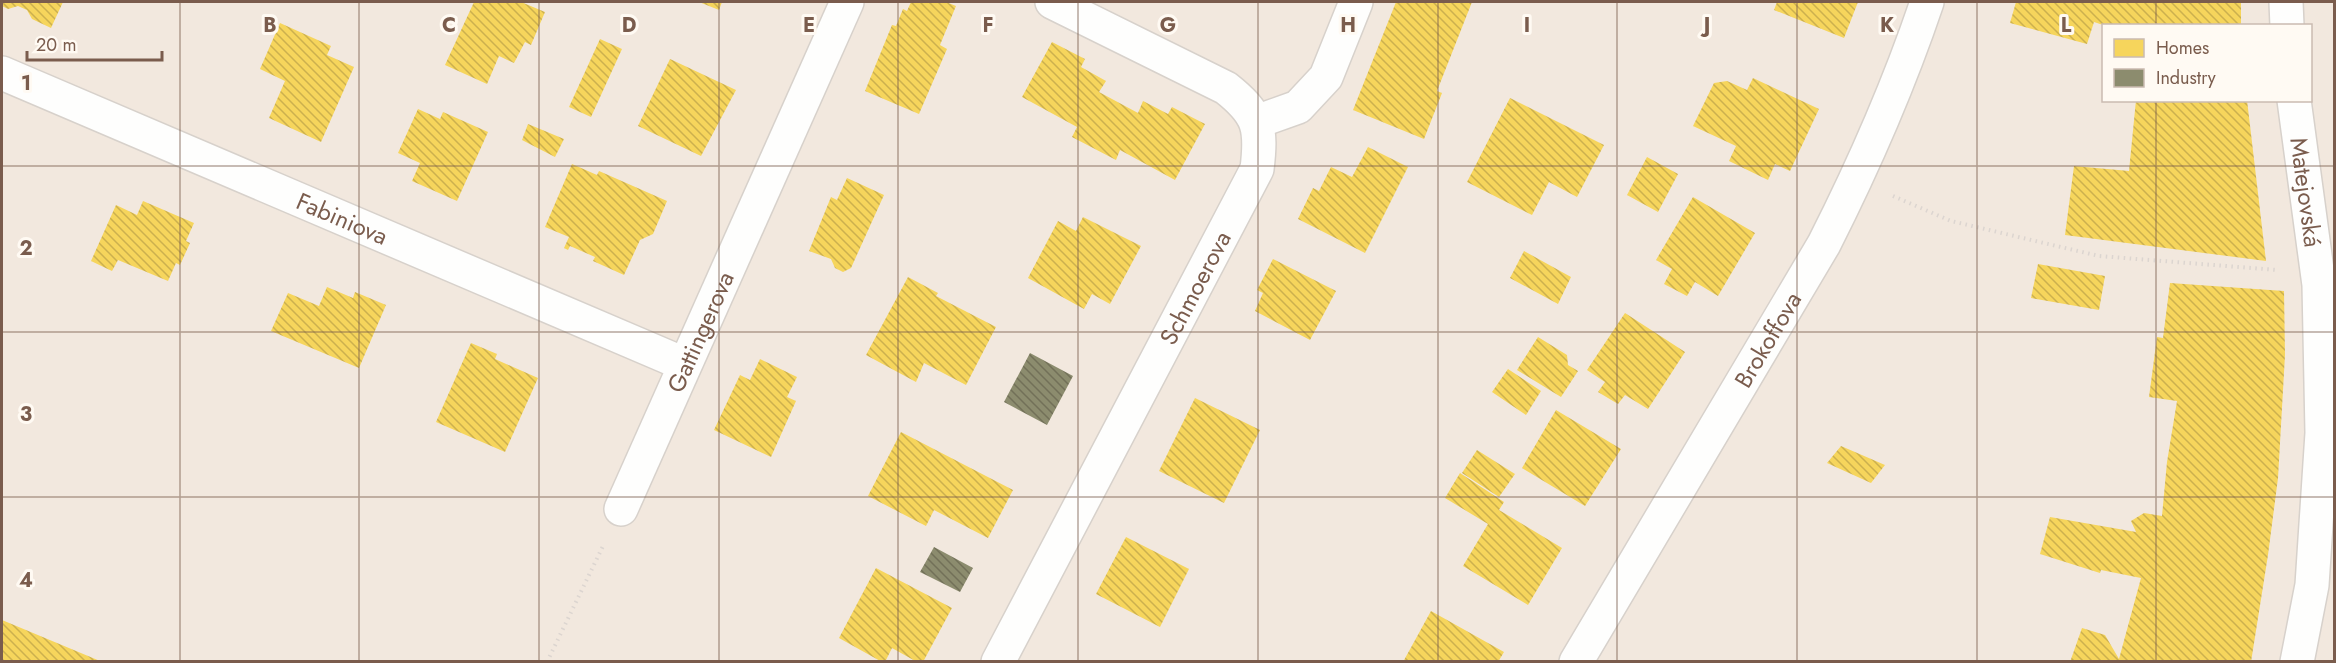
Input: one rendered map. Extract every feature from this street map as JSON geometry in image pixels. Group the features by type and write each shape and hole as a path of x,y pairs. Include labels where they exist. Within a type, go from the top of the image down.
{"street":[{"name":"Gattingerova","path":"621,509 847,2"},
{"name":"Schmoerova","path":"998,662 1257,169 1261,140 1256,122 1243,101 1226,88 1052,2"},
{"path":"1256,122 1298,107 1326,77 1356,2"},
{"name":"Brokoffova","path":"1576,662 1824,244 1856,182 1913,43 1927,2"},
{"path":"2286,2 2287,24"},
{"name":"Fabiniova","path":"2,73 684,364"},
{"name":"Matejovská","path":"2294,102 2319,285 2322,433 2312,585 2297,662"}],"path":[{"path":"1913,204 1951,221 2099,256 2274,268 2319,285"},
{"path":"547,662 621,509"}],"shaded area":[{"path":"2,2 2334,2 2334,661 2,661"}],"building: Homes":[{"path":"2,2 63,2 51,28 32,19 27,10 18,6 8,9 2,6"},
{"path":"474,2 521,2 545,12 531,45 525,42 514,63 499,56 487,84 445,65"},
{"path":"699,2 722,2 719,10"},
{"path":"911,2 946,2 956,6 940,45 947,49 919,114 865,91 892,25 896,26 903,9 907,11"},
{"path":"1396,2 1472,2 1437,91 1442,93 1424,139 1353,110"},
{"path":"1777,2 1858,2 1844,38 1774,10"},
{"path":"2016,2 2241,2 2241,24 2102,25 2094,22 2087,44 2010,23"},
{"path":"280,23 331,46 327,55 354,67 321,142 269,118 285,81 260,69"},
{"path":"600,39 622,49 591,117 569,107"},
{"path":"1052,42 1085,59 1081,67 1106,81 1099,92 1138,113 1143,101 1168,114 1172,107 1205,124 1175,180 1120,150 1116,160 1072,137 1077,127 1022,97"},
{"path":"670,59 736,90 701,156 638,126"},
{"path":"1753,78 1819,109 1790,171 1775,164 1768,180 1729,161 1736,146 1693,126 1714,83 1727,81 1747,90"},
{"path":"1510,98 1604,145 1577,197 1549,182 1532,215 1467,182"},
{"path":"2136,102 2247,102 2266,261 2065,235 2074,166 2129,171"},
{"path":"418,109 440,119 443,112 488,132 457,201 412,181 420,163 398,153"},
{"path":"528,124 564,139 555,157 522,140"},
{"path":"1368,147 1408,167 1365,253 1298,219 1313,188 1319,191 1331,167 1352,177"},
{"path":"1647,157 1678,174 1658,212 1627,195"},
{"path":"572,164 597,175 599,171 667,201 653,234 640,240 624,275 593,261 595,257 570,246 568,250 564,248 569,237 545,227"},
{"path":"847,178 884,195 851,268 843,272 835,268 831,259 809,251 831,197 837,200"},
{"path":"1693,197 1755,233 1718,296 1695,282 1687,296 1664,284 1672,269 1656,260"},
{"path":"143,201 194,223 186,241 190,243 180,265 176,263 168,281 118,260 112,271 91,261 116,205 137,215"},
{"path":"1083,217 1141,246 1110,304 1092,294 1084,309 1028,278 1058,221 1076,231"},
{"path":"1524,251 1571,277 1558,304 1510,278"},
{"path":"1273,259 1336,291 1310,340 1255,311 1263,293 1257,290"},
{"path":"2038,264 2105,276 2099,310 2031,298"},
{"path":"908,277 938,293 936,296 996,327 966,385 924,363 916,382 866,355"},
{"path":"2170,283 2284,291 2285,355 2278,478 2251,662 2070,662 2082,628 2105,635 2119,659 2141,578 2101,570 2100,573 2040,554 2050,517 2136,532 2131,521 2144,513 2162,516 2167,462 2177,401 2149,397 2157,337 2163,338"},
{"path":"327,287 353,298 355,292 386,305 359,368 271,331 288,293 319,306"},
{"path":"1625,313 1685,352 1648,409 1625,395 1618,404 1598,392 1605,382 1587,370"},
{"path":"1538,337 1567,355 1568,365 1578,371 1561,397 1517,370"},
{"path":"471,343 497,354 495,359 538,378 505,452 436,422"},
{"path":"760,359 797,377 787,397 796,401 771,457 714,430 740,375 750,380"},
{"path":"1508,369 1541,391 1526,415 1492,392"},
{"path":"1195,398 1260,430 1224,503 1159,471"},
{"path":"1556,410 1621,449 1585,506 1522,468"},
{"path":"901,432 1013,490 988,538 934,510 926,526 868,496"},
{"path":"1841,446 1885,465 1871,483 1827,463"},
{"path":"1477,450 1515,474 1499,497 1462,473"},
{"path":"1460,473 1504,502 1499,510 1562,548 1528,605 1463,566 1488,524 1445,498"},
{"path":"1126,537 1189,569 1160,627 1096,594"},
{"path":"876,568 952,608 923,662 917,662 892,648 885,662 882,662 839,638"},
{"path":"1431,611 1504,652 1498,662 1403,662"},
{"path":"2,620 100,661 100,662 2,662"}],"building: Industry":[{"path":"1030,353 1073,376 1047,425 1004,402"},
{"path":"934,547 973,568 960,592 920,572"}]}
